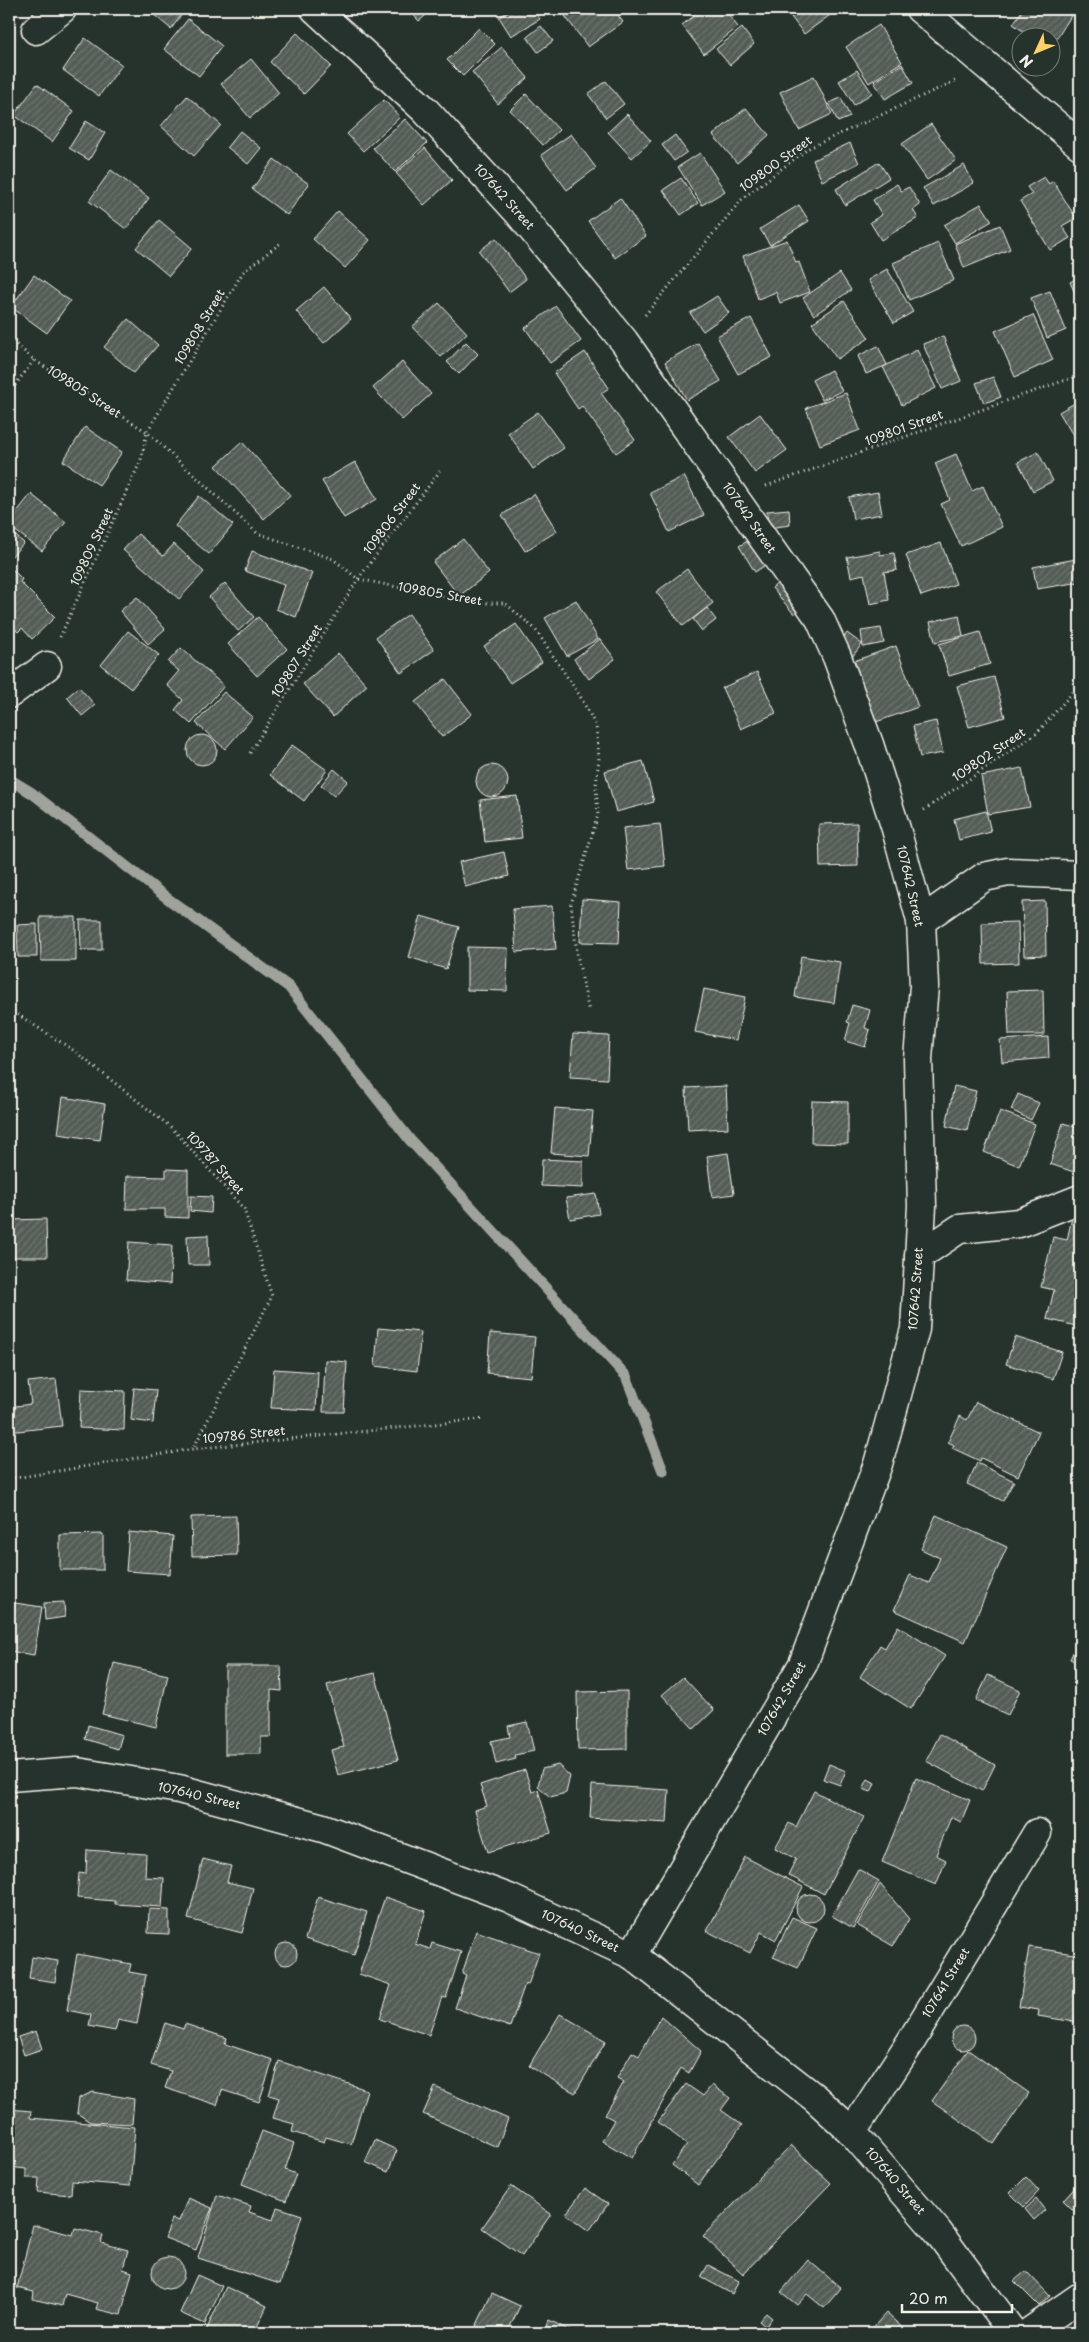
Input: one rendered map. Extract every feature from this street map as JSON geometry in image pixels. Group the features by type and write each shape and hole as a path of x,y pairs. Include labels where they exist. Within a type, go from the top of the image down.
{"street":[{"path":"36,30 62,9"},
{"name":"107642 Street","path":"315,9 425,110 518,212 624,341 820,620 843,675 896,829 921,921 924,986 918,1059 922,1206 915,1329 878,1464 803,1664 632,1955"},
{"path":"920,9 1080,145"},
{"path":"9,694 47,666"},
{"path":"921,921 984,877 1008,872 1080,875"},
{"path":"919,1256 958,1229 1020,1223 1080,1199"},
{"name":"107640 Street","path":"9,1776 77,1772 96,1775 179,1789 323,1828 509,1898 632,1955 815,2098 852,2132 938,2232 1013,2333"},
{"path":"9,1776 9,1786"},
{"name":"107641 Street","path":"852,2132 910,2043 1037,1833"},
{"path":"1028,2333 1080,2297"}],"path":[{"name":"109800 Street","path":"624,341 743,198 809,148 988,66"},
{"name":"109808 Street","path":"146,432 243,272 282,242"},
{"name":"109805 Street","path":"9,338 34,360 146,432 257,533 334,559 358,579 476,603 505,603 535,629 580,696 596,726 599,758 596,786 598,815 571,904 577,954 589,1012"},
{"path":"9,393 34,360"},
{"name":"109801 Street","path":"734,497 1080,374"},
{"name":"109809 Street","path":"47,666 141,460 146,432"},
{"name":"109806 Street","path":"358,579 440,471"},
{"name":"109807 Street","path":"250,753 358,579"},
{"name":"109802 Street","path":"896,829 1037,733 1080,684"},
{"name":"109787 Street","path":"9,1009 73,1050 172,1128 244,1209 272,1296 193,1449"},
{"name":"109786 Street","path":"9,1479 193,1449 483,1419"}],"building":[{"path":"147,9 177,9 183,13 171,29"},
{"path":"408,9 433,9 419,21"},
{"path":"513,9 533,9 540,19 511,36 499,17"},
{"path":"575,9 613,9 623,22 588,47 565,16"},
{"path":"688,9 724,9 738,27 704,54 682,25 694,16"},
{"path":"785,9 830,9 833,13 804,34"},
{"path":"1023,9 1061,9 1071,16 1062,30 1062,28 1019,28 1013,24"},
{"path":"9,12 15,16 9,26"},
{"path":"188,19 222,46 199,76 164,49"},
{"path":"879,25 902,62 869,83 846,47"},
{"path":"541,26 553,41 538,52 527,37"},
{"path":"479,28 495,44 463,76 447,60"},
{"path":"742,28 754,44 730,65 716,49"},
{"path":"297,33 331,66 304,94 270,62"},
{"path":"85,38 122,65 99,96 63,70"},
{"path":"502,47 528,78 498,104 472,72"},
{"path":"251,59 279,93 250,118 221,84"},
{"path":"902,64 913,83 885,99 874,82"},
{"path":"857,70 872,93 854,105 839,81"},
{"path":"814,76 832,114 799,130 780,92"},
{"path":"606,81 624,104 606,118 588,94"},
{"path":"37,84 74,111 52,142 14,115"},
{"path":"526,94 559,130 543,145 510,110"},
{"path":"187,96 221,125 194,156 161,126"},
{"path":"841,98 850,117 838,122 829,103"},
{"path":"384,100 400,117 363,151 347,134"},
{"path":"746,108 769,135 737,163 713,135"},
{"path":"627,114 651,141 632,158 608,132"},
{"path":"405,119 427,143 395,172 373,148"},
{"path":"86,121 105,133 89,160 69,148"},
{"path":"931,124 956,160 927,180 902,144"},
{"path":"240,131 261,148 248,164 227,147"},
{"path":"571,134 596,168 567,190 541,155"},
{"path":"675,135 687,152 674,161 662,145"},
{"path":"850,143 859,163 822,181 813,160"},
{"path":"425,148 452,180 424,205 396,173"},
{"path":"700,153 725,191 702,205 678,167"},
{"path":"274,159 309,184 287,215 252,189"},
{"path":"879,162 889,178 845,205 836,189"},
{"path":"964,165 974,183 934,206 923,188"},
{"path":"111,170 149,198 126,229 89,201"},
{"path":"1044,177 1049,184 1053,181 1076,218 1062,226 1070,238 1050,250 1020,201 1032,194 1027,187"},
{"path":"681,178 698,203 681,215 663,190"},
{"path":"897,184 901,191 909,187 920,205 913,210 918,218 881,240 870,222 882,215 873,200"},
{"path":"620,198 646,236 615,258 588,221"},
{"path":"981,204 992,221 955,243 944,225"},
{"path":"799,205 809,221 770,245 760,229"},
{"path":"338,211 370,240 345,268 313,239"},
{"path":"159,220 192,248 169,276 136,248"},
{"path":"1000,225 1010,249 964,268 955,244"},
{"path":"496,238 526,279 509,292 479,251"},
{"path":"787,240 796,263 799,262 810,292 780,303 776,292 758,299 743,256"},
{"path":"938,243 954,280 909,300 893,263"},
{"path":"887,269 913,312 894,323 868,280"},
{"path":"840,273 851,290 814,315 803,298"},
{"path":"34,275 70,301 47,333 11,307"},
{"path":"1080,277 1080,299 1078,300 1070,282"},
{"path":"324,287 351,319 324,343 296,311"},
{"path":"1050,291 1066,330 1047,338 1031,298"},
{"path":"717,296 729,313 703,331 690,313"},
{"path":"1080,300 1080,319 1073,303"},
{"path":"844,301 869,338 837,359 812,323"},
{"path":"439,303 467,333 441,357 412,327"},
{"path":"556,306 581,341 550,363 525,328"},
{"path":"1033,315 1053,360 1015,377 995,331"},
{"path":"751,318 772,357 738,374 717,336"},
{"path":"128,319 158,345 134,373 104,347"},
{"path":"943,336 961,381 942,389 923,344"},
{"path":"466,342 478,354 459,374 447,362"},
{"path":"698,343 721,381 687,400 665,362"},
{"path":"878,346 887,365 866,374 858,356"},
{"path":"917,350 936,388 902,405 883,367"},
{"path":"585,352 609,388 601,393 635,440 616,453 582,406 578,409 554,373"},
{"path":"402,362 431,394 402,420 373,388"},
{"path":"831,370 842,391 822,400 812,380"},
{"path":"993,377 1001,397 984,403 976,383"},
{"path":"846,393 860,430 820,445 806,408"},
{"path":"1080,400 1080,447 1059,412"},
{"path":"538,412 564,448 533,469 508,433"},
{"path":"760,414 787,450 755,473 729,437"},
{"path":"85,427 122,452 99,485 63,461"},
{"path":"242,442 290,495 264,519 216,466"},
{"path":"1038,452 1053,481 1033,491 1018,462"},
{"path":"956,454 972,491 983,486 1002,527 961,546 941,504 950,500 935,463"},
{"path":"355,462 377,499 344,518 322,481"},
{"path":"684,476 704,515 669,532 650,493"},
{"path":"878,492 882,514 853,519 849,497"},
{"path":"31,494 66,522 42,551 9,526 9,522"},
{"path":"534,494 557,531 525,551 502,515"},
{"path":"199,496 233,525 209,554 175,526"},
{"path":"789,509 790,525 768,528 767,511"},
{"path":"9,530 24,543 9,559"},
{"path":"138,534 163,556 174,544 204,572 179,599 123,550"},
{"path":"463,539 489,573 459,596 433,562"},
{"path":"751,539 767,564 755,572 739,546"},
{"path":"941,543 956,584 921,596 906,555"},
{"path":"252,551 312,573 296,617 276,609 284,585 245,571"},
{"path":"880,551 880,555 894,553 897,570 884,572 889,600 870,604 864,574 851,577 847,557"},
{"path":"1076,559 1080,582 1037,589 1033,567"},
{"path":"9,566 22,579 20,582 55,617 32,639 22,628 18,632 9,623"},
{"path":"687,569 713,603 683,626 656,592"},
{"path":"784,578 806,604 794,614 772,588"},
{"path":"225,583 254,617 238,631 209,597"},
{"path":"137,597 165,629 148,644 120,611"},
{"path":"576,600 598,639 567,656 545,618"},
{"path":"707,608 716,620 702,631 693,619"},
{"path":"409,614 434,650 401,673 376,637"},
{"path":"959,615 963,636 935,642 930,622"},
{"path":"258,617 287,649 257,676 228,644"},
{"path":"516,624 542,662 510,683 484,646"},
{"path":"881,628 884,643 863,647 861,631"},
{"path":"128,631 159,655 131,689 101,665"},
{"path":"980,632 990,664 949,676 939,644"},
{"path":"847,633 862,644 852,657 838,647"},
{"path":"600,639 615,659 589,679 574,659"},
{"path":"896,646 918,707 876,722 854,661"},
{"path":"181,648 224,686 191,724 175,710 183,700 167,685 179,671 168,662"},
{"path":"338,653 367,685 333,717 303,684"},
{"path":"757,672 776,713 741,729 722,688"},
{"path":"994,677 1005,717 969,727 957,686"},
{"path":"445,679 472,714 442,737 415,702"},
{"path":"79,687 95,705 82,716 67,697"},
{"path":"224,692 253,717 225,749 196,723"},
{"path":"1073,714 1080,714 1080,745 1074,745"},
{"path":"936,721 943,753 920,757 913,726"},
{"path":"202,735 213,739 217,750 213,761 202,765 191,761 187,750 191,739"},
{"path":"292,745 327,770 304,801 270,775"},
{"path":"643,761 654,802 616,812 605,771"},
{"path":"492,765 498,766 503,770 507,775 507,787 503,792 498,796 492,797 486,796 481,792 477,787 476,781 477,775 481,770 486,766"},
{"path":"1022,768 1030,807 988,814 981,776"},
{"path":"334,769 348,781 334,796 321,785"},
{"path":"517,796 522,838 485,842 480,800"},
{"path":"986,811 991,832 959,840 954,819"},
{"path":"857,823 858,866 820,867 819,824"},
{"path":"660,824 665,866 628,870 623,828"},
{"path":"504,852 509,876 465,887 459,862"},
{"path":"9,871 13,871 9,894"},
{"path":"582,899 621,902 619,943 580,942"},
{"path":"1045,901 1046,955 1024,956 1022,902"},
{"path":"552,906 556,949 516,952 513,909"},
{"path":"421,916 459,927 446,969 409,957"},
{"path":"40,917 76,917 76,961 41,961"},
{"path":"80,920 102,920 102,950 81,950"},
{"path":"1018,922 1019,963 983,964 982,923"},
{"path":"37,924 37,957 18,957 17,925"},
{"path":"467,947 508,948 507,991 467,990"},
{"path":"801,956 840,962 834,1003 795,997"},
{"path":"704,989 745,997 736,1040 695,1032"},
{"path":"1043,990 1044,1035 1009,1035 1007,991"},
{"path":"852,1005 870,1010 865,1028 870,1030 865,1047 845,1041 850,1023 847,1022"},
{"path":"573,1034 609,1036 607,1079 570,1077"},
{"path":"1048,1037 1049,1058 1002,1062 1000,1040"},
{"path":"726,1086 728,1128 688,1130 686,1088"},
{"path":"954,1086 976,1091 967,1131 946,1126"},
{"path":"1018,1094 1039,1103 1031,1120 1011,1110"},
{"path":"63,1097 105,1104 100,1140 58,1134"},
{"path":"812,1101 848,1102 848,1144 811,1143"},
{"path":"555,1108 593,1111 589,1156 551,1153"},
{"path":"1000,1111 1035,1124 1019,1166 984,1152"},
{"path":"1063,1123 1080,1128 1080,1174 1050,1164"},
{"path":"728,1153 734,1194 712,1197 707,1156"},
{"path":"542,1159 583,1161 583,1188 541,1186"},
{"path":"166,1169 188,1170 188,1218 165,1217 165,1209 126,1209 127,1176 166,1177"},
{"path":"596,1194 599,1214 570,1219 566,1198"},
{"path":"191,1196 212,1197 211,1213 190,1211"},
{"path":"1075,1204 1080,1205 1080,1327 1047,1319 1054,1290 1041,1287 1053,1237 1067,1240"},
{"path":"46,1219 47,1257 9,1257 9,1220"},
{"path":"208,1235 209,1265 188,1265 187,1236"},
{"path":"129,1242 172,1245 170,1284 126,1280"},
{"path":"378,1328 421,1332 417,1371 375,1366"},
{"path":"490,1333 535,1337 531,1377 487,1373"},
{"path":"1015,1337 1062,1352 1053,1379 1006,1364"},
{"path":"325,1360 347,1362 344,1412 323,1412"},
{"path":"274,1369 318,1372 316,1410 271,1408"},
{"path":"56,1379 62,1426 9,1432 9,1407 31,1404 28,1382"},
{"path":"134,1388 156,1390 153,1423 131,1420"},
{"path":"81,1389 125,1391 124,1430 79,1428"},
{"path":"976,1402 1039,1432 1018,1476 981,1458 980,1461 952,1448 954,1445 948,1442 960,1416 967,1420"},
{"path":"977,1463 1014,1481 1003,1501 967,1484"},
{"path":"936,1515 1007,1547 965,1642 894,1610 910,1575 929,1583 940,1558 921,1549"},
{"path":"236,1516 237,1555 192,1556 191,1517"},
{"path":"129,1532 173,1536 170,1574 126,1571"},
{"path":"103,1534 103,1570 60,1570 60,1535"},
{"path":"64,1602 65,1617 45,1620 44,1603"},
{"path":"15,1603 42,1607 34,1655 9,1651"},
{"path":"898,1626 945,1656 911,1709 860,1677 880,1645 885,1648"},
{"path":"1080,1640 1080,1664 1070,1659"},
{"path":"114,1663 168,1675 156,1727 102,1714"},
{"path":"225,1666 281,1666 282,1691 271,1690 271,1737 261,1737 261,1754 225,1754"},
{"path":"375,1673 398,1760 338,1775 331,1750 344,1747 327,1685"},
{"path":"988,1675 1020,1690 1008,1715 976,1700"},
{"path":"683,1677 714,1710 694,1729 662,1695"},
{"path":"627,1691 627,1749 578,1750 577,1692"},
{"path":"527,1722 534,1751 515,1755 516,1759 496,1764 491,1741 510,1737 508,1726"},
{"path":"88,1725 122,1735 118,1749 85,1739"},
{"path":"940,1734 995,1765 982,1791 926,1761"},
{"path":"829,1764 846,1771 840,1785 823,1779"},
{"path":"558,1765 570,1776 566,1793 550,1797 538,1786 542,1769"},
{"path":"525,1770 532,1792 538,1790 551,1833 488,1852 475,1810 487,1806 480,1785"},
{"path":"916,1778 970,1800 961,1822 951,1817 936,1855 946,1860 936,1885 882,1862"},
{"path":"868,1779 875,1783 871,1792 863,1789"},
{"path":"592,1785 669,1790 667,1823 590,1818"},
{"path":"814,1791 864,1817 824,1894 788,1875 796,1859 775,1848 789,1823 796,1827"},
{"path":"87,1850 146,1854 145,1877 164,1878 162,1907 115,1904 115,1901 77,1898 79,1873 86,1874"},
{"path":"745,1857 803,1887 776,1940 761,1932 750,1953 707,1931"},
{"path":"203,1859 231,1866 227,1882 253,1888 242,1933 188,1919"},
{"path":"858,1869 879,1881 853,1928 832,1916"},
{"path":"880,1884 909,1919 893,1946 857,1925"},
{"path":"810,1894 820,1898 824,1908 820,1918 810,1922 800,1918 796,1908 800,1898"},
{"path":"318,1897 367,1912 354,1955 305,1939"},
{"path":"385,1897 426,1911 415,1944 430,1949 432,1943 461,1952 446,1998 442,1997 429,2035 380,2019 391,1985 359,1974"},
{"path":"149,1909 169,1910 169,1934 148,1933"},
{"path":"792,1917 817,1928 798,1968 773,1957"},
{"path":"476,1931 539,1953 528,1985 525,1984 510,2027 455,2008 466,1975 462,1974"},
{"path":"286,1943 294,1946 297,1954 294,1962 286,1965 278,1962 275,1954 278,1946"},
{"path":"1029,1947 1080,1955 1080,1987 1075,2022 1038,2016 1039,2010 1019,2007"},
{"path":"77,1954 131,1964 129,1972 146,1975 137,2024 118,2020 115,2031 89,2026 91,2015 67,2010"},
{"path":"32,1957 58,1961 55,1982 29,1978"},
{"path":"560,2014 606,2041 575,2093 529,2066"},
{"path":"661,2016 701,2051 689,2073 681,2068 632,2158 602,2141 614,2120 605,2115 624,2082 617,2078 632,2052 639,2056"},
{"path":"165,2023 183,2029 185,2024 227,2038 225,2044 273,2060 259,2102 222,2090 217,2105 165,2088 171,2071 151,2065"},
{"path":"963,2026 972,2029 975,2038 972,2047 963,2050 954,2047 951,2038 954,2029"},
{"path":"36,2031 42,2049 24,2055 18,2037"},
{"path":"968,2050 1029,2093 994,2144 932,2101"},
{"path":"279,2061 367,2090 351,2144 326,2137 324,2142 292,2132 294,2124 273,2118 279,2098 269,2095"},
{"path":"686,2084 703,2096 712,2085 730,2098 721,2110 742,2125 698,2185 672,2165 687,2144 658,2122"},
{"path":"435,2087 508,2119 497,2147 423,2114"},
{"path":"93,2092 134,2099 132,2124 90,2122 77,2113 79,2098"},
{"path":"9,2109 31,2111 30,2118 135,2127 130,2186 72,2181 71,2195 38,2192 39,2178 26,2178 26,2169 9,2167"},
{"path":"262,2131 294,2143 285,2170 296,2174 286,2201 242,2184"},
{"path":"375,2140 397,2150 388,2172 365,2162"},
{"path":"791,2145 831,2183 743,2274 703,2236"},
{"path":"1026,2177 1039,2191 1024,2207 1010,2193"},
{"path":"1080,2181 1080,2217 1063,2200"},
{"path":"511,2186 551,2214 522,2256 482,2228"},
{"path":"585,2188 608,2204 589,2231 566,2214"},
{"path":"217,2195 251,2206 249,2212 273,2220 277,2207 302,2215 280,2284 198,2258"},
{"path":"188,2198 212,2208 196,2250 165,2238 172,2219 179,2221"},
{"path":"1036,2199 1045,2210 1034,2220 1025,2209"},
{"path":"33,2225 73,2235 75,2228 103,2235 101,2243 128,2250 123,2269 132,2272 121,2315 96,2309 98,2303 65,2294 62,2306 33,2299 34,2292 17,2288"},
{"path":"168,2257 174,2258 179,2262 183,2267 183,2279 179,2284 174,2288 168,2289 162,2288 157,2284 153,2279 152,2273 153,2267 157,2262 162,2258"},
{"path":"808,2260 841,2288 824,2308 807,2294 797,2305 781,2292"},
{"path":"708,2265 739,2281 732,2294 701,2277"},
{"path":"1026,2271 1050,2296 1039,2306 1014,2281"},
{"path":"197,2275 222,2286 205,2324 180,2313"},
{"path":"226,2287 267,2306 254,2333 205,2333"},
{"path":"492,2293 520,2306 507,2333 473,2333"},
{"path":"766,2313 772,2318 765,2326 759,2321"},
{"path":"886,2313 906,2331 903,2333 868,2333"},
{"path":"549,2320 575,2333 543,2333"},
{"path":"362,2327 373,2333 358,2333"}],"waterway":[{"path":"9,779 32,793 171,901 289,987 410,1140 626,1376 663,1471"}]}
